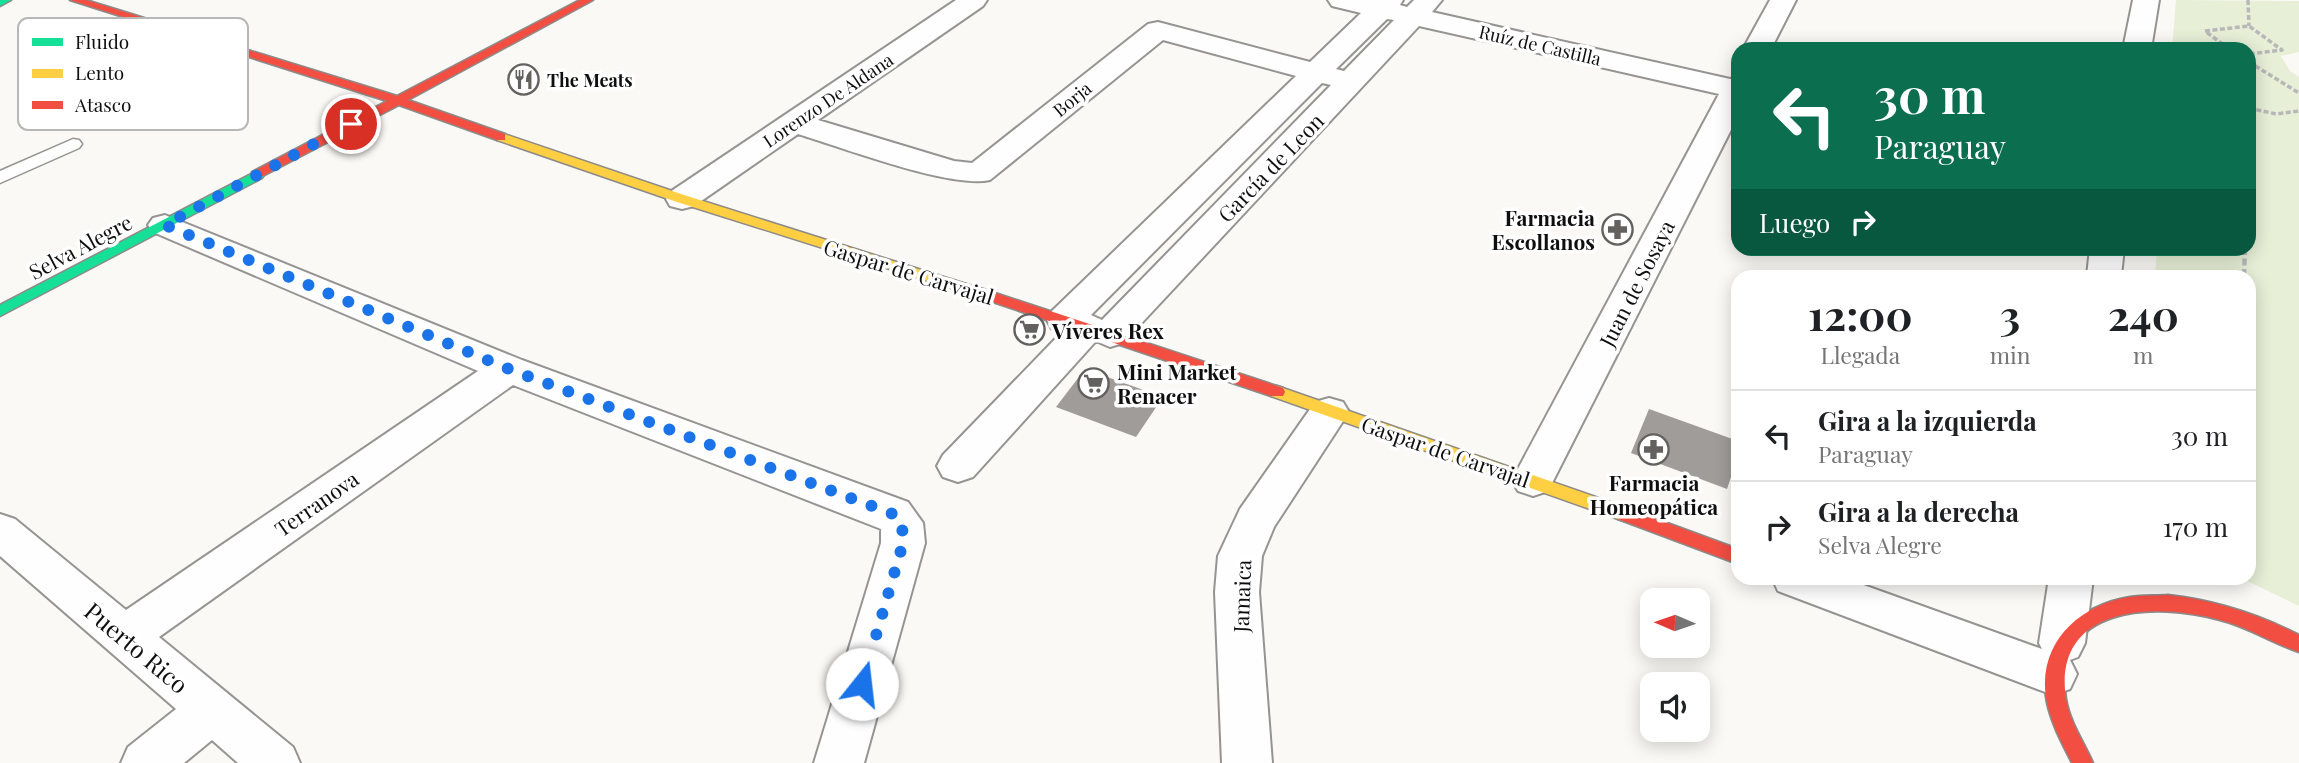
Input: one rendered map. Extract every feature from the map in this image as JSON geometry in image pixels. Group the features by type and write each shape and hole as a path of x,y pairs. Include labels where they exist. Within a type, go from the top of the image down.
{"street":[{"path":"0,3 6,0"},
{"name":"Gaspar de Carvajal","path":"75,0 133,18"},
{"name":"Selva Alegre","path":"0,311 588,0"},
{"name":"Lorenzo De Aldana","path":"682,199 974,0"},
{"name":"Ruíz de Castilla","path":"1341,0 1403,6 1731,87"},
{"path":"1761,42 1783,0"},
{"path":"2138,42 2146,0"},
{"name":"García de Leon","path":"1088,327 1315,73 1403,6"},
{"name":"García de Leon","path":"1088,327 1350,82 1403,6"},
{"name":"Borja","path":"794,123 951,170 979,173 1156,30 1350,82"},
{"name":"Gaspar de Carvajal","path":"248,54 396,100 682,199 1088,327 1533,480 1731,554"},
{"name":"Juan de Sosaya","path":"1533,480 1731,100"},
{"path":"165,225 509,369 893,514 902,523 901,554 839,763"},
{"path":"958,466 1088,327"},
{"name":"Terranova","path":"124,636 509,369"},
{"name":"Jamaica","path":"1247,763 1237,592 1240,556 1255,521 1329,412"},
{"name":"Puerto Rico","path":"2,535 275,763"},
{"path":"1817,585 2058,659"},
{"path":"2070,585 2058,659 2057,709 2073,748 2083,763"},
{"path":"2058,659 2088,617 2127,604 2176,603 2233,615 2299,643"},
{"path":"146,763 212,710"},
{"path":"2064,763 2073,748"}],"lane":[{"path":"0,178 73,144"}],"path":[{"path":"2248,0 2249,26"},
{"path":"2220,42 2205,31 2249,26 2282,50 2256,53"},
{"path":"2256,66 2299,93"},
{"path":"2256,110 2276,114 2299,111"}],"green space":[{"path":"2176,0 2299,1 2299,52 2281,56 2290,71 2299,77 2299,606 2256,585 2256,270 2155,270 2156,256 2256,256 2256,42 2173,42"}],"building":[{"path":"1085,369 1163,397 1136,437 1056,407"},
{"path":"1649,409 1731,438 1731,477 1727,489 1631,453"}],"traffic: fast":[{"path":"0,3 6,0"},
{"path":"0,311 257,175"}],"traffic: slow":[{"path":"501,137 682,199 977,292"},
{"path":"1277,392 1624,514"}],"traffic: jam":[{"path":"75,0 133,18"},
{"path":"257,175 588,0"},
{"path":"248,54 396,100 501,137"},
{"path":"977,292 1277,392"},
{"path":"1624,514 1731,554"},
{"path":"2083,763 2066,731 2057,700 2056,672 2062,648 2077,628 2100,613 2130,604 2185,605 2235,616 2299,644"}],"place":[{"name":"The Meats","path":"524,80"},
{"name":"Farmacia Escollanos","path":"1618,229"},
{"name":"Víveres Rex","path":"1029,330"},
{"name":"Mini Market Renacer","path":"1094,383"},
{"name":"Farmacia Homeopática","path":"1654,450"}],"route":[{"path":"351,124 165,225 509,369 893,514 902,523 901,554 862,684"}]}
